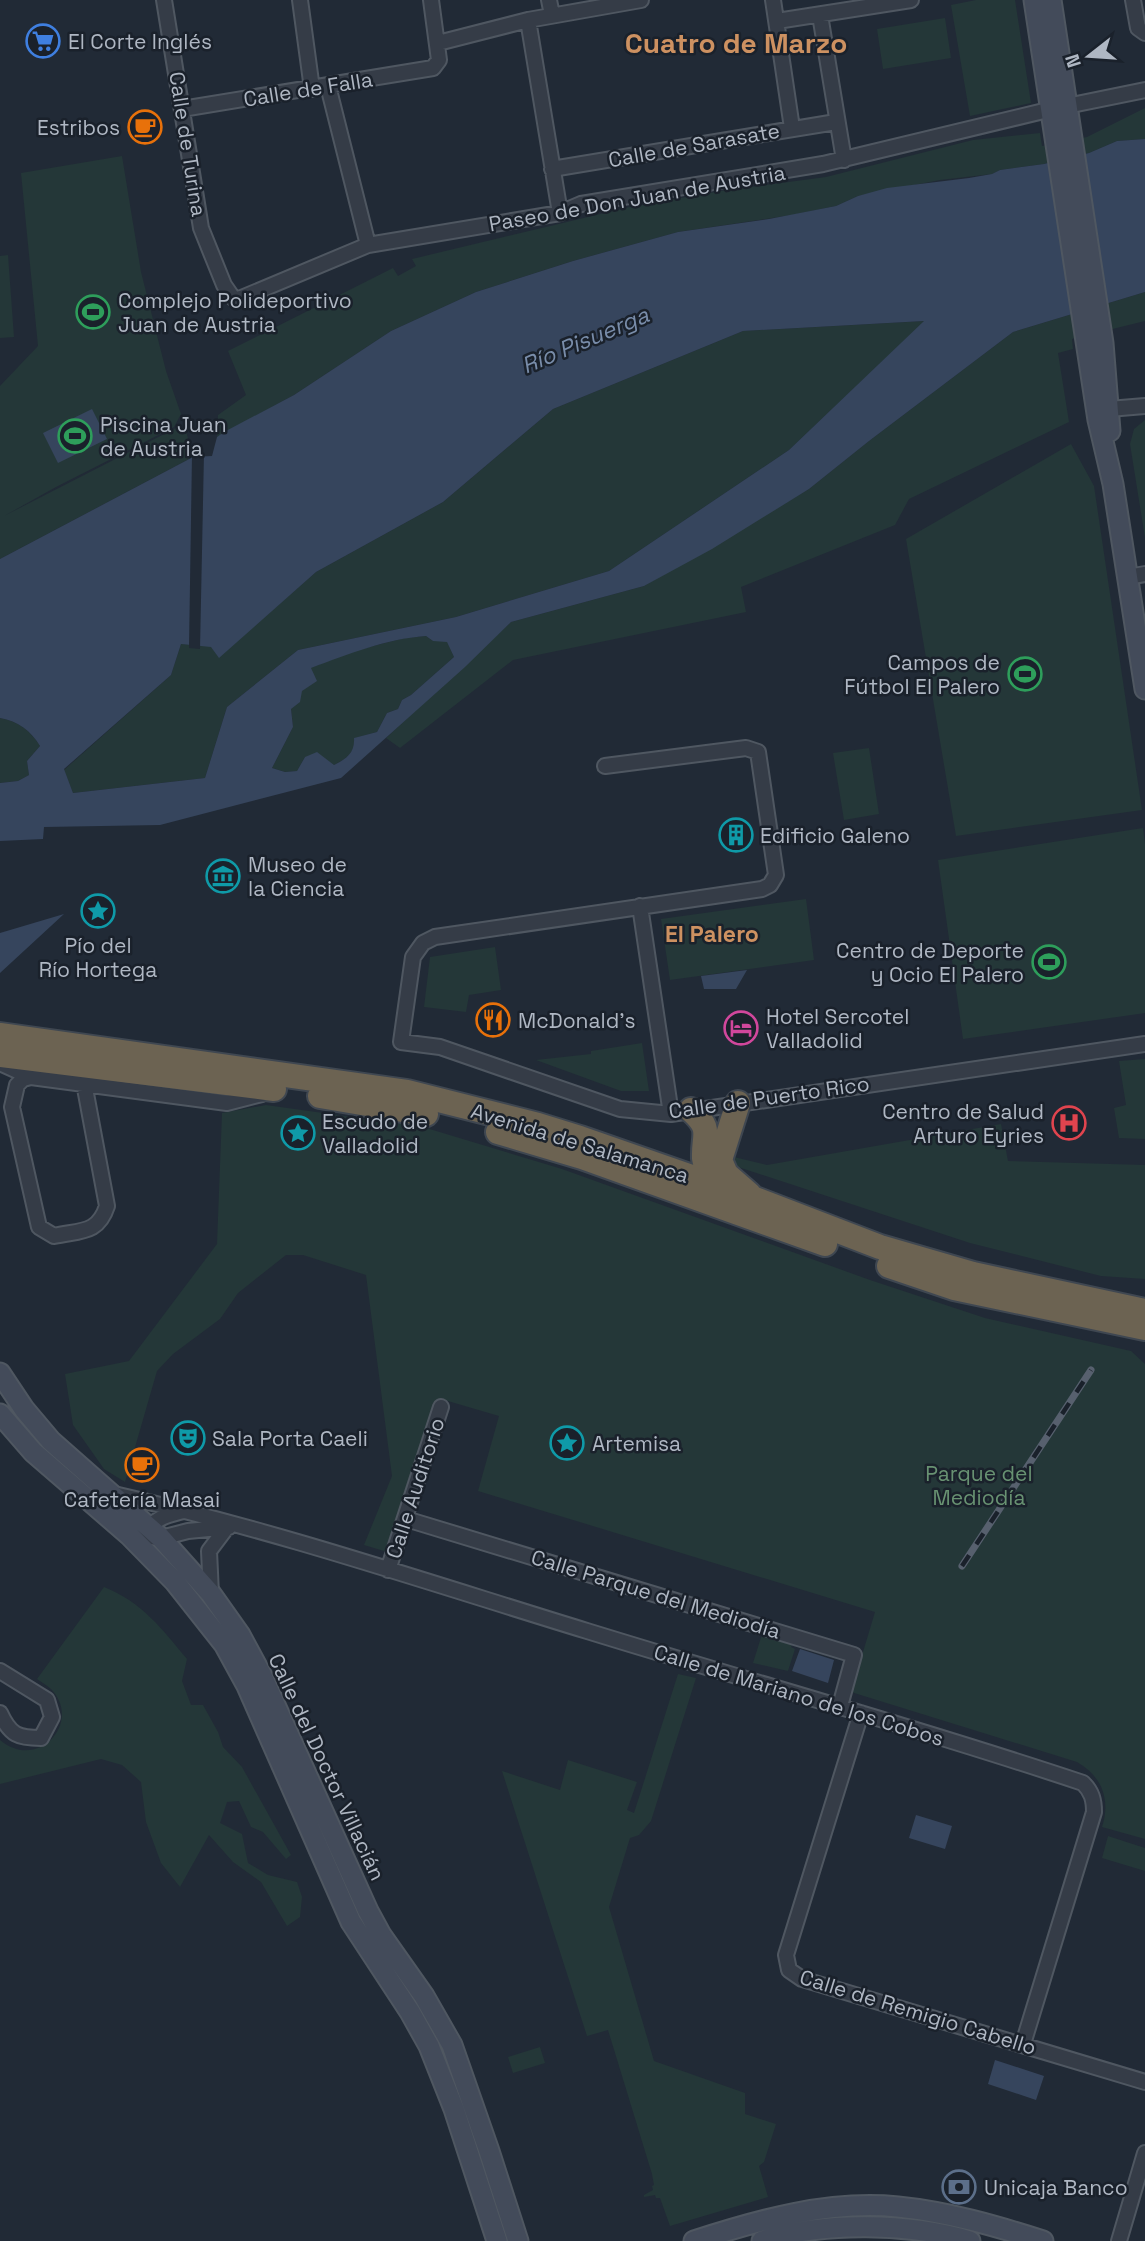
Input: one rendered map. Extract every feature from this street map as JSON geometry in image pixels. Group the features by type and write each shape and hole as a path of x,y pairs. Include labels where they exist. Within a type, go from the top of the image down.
{"highway":[{"name":"Avenida de Salamanca","path":"0,1035 407,1092 538,1125 755,1199 880,1247 973,1274 1145,1311"},
{"name":"Avenida de Salamanca","path":"0,1055 414,1110 582,1157 954,1288 1145,1328"},
{"path":"738,1103 720,1160 726,1174 755,1199"},
{"path":"681,1112 701,1119 707,1135 704,1158 712,1185 724,1208"},
{"path":"680,1173 704,1158"},
{"path":"1108,1321 1145,1342"}],"street":[{"name":"Calle de Turina","path":"164,0 201,228 224,285"},
{"path":"300,0 312,89"},
{"path":"431,0 438,43 528,20 640,0"},
{"path":"549,0 552,15"},
{"path":"773,0 792,128"},
{"path":"777,21 911,0"},
{"path":"1034,0 1063,133 1094,344 1098,420 1136,576 1145,689"},
{"path":"1051,0 1059,107"},
{"path":"1133,0 1138,28 1145,33"},
{"path":"820,15 844,160"},
{"path":"528,20 560,213"},
{"name":"Calle de Falla","path":"182,109 433,68 439,60 438,43"},
{"path":"328,86 368,245"},
{"name":"Paseo de Don Juan de Austria","path":"224,285 233,298 246,298 368,245 560,213 581,204 844,160 1059,107 1145,90"},
{"name":"Calle de Sarasate","path":"552,169 836,122"},
{"path":"1094,344 1110,409 1113,484"},
{"path":"1110,409 1145,406"},
{"path":"605,766 746,748 758,752 776,875 770,885 762,889 640,906 681,1112"},
{"name":"Calle de Puerto Rico","path":"640,906 428,940 418,949 412,963 401,1042 440,1047 620,1109 681,1112 1145,1044"},
{"name":"Avenida de Salamanca","path":"0,1063 30,1077 227,1103 262,1094 270,1089"},
{"path":"30,1077 17,1085 12,1107 39,1227 54,1236 95,1227 103,1218 107,1206 84,1083"},
{"name":"Calle del Doctor Villacián","path":"0,1373 24,1409 51,1441 112,1494 224,1644 247,1686 351,1922 410,2012 434,2057 497,2241"},
{"name":"Calle Auditorio","path":"388,1570 441,1407"},
{"name":"Calle del Doctor Villacián","path":"0,1414 33,1452 147,1539 211,1594 240,1635 261,1674 368,1911 388,1946 424,1996 452,2045 518,2241"},
{"name":"Calle de Mariano de los Cobos","path":"112,1494 252,1528 840,1706 1083,1783 1094,1801 1094,1812 1023,2044"},
{"path":"147,1539 164,1517 184,1511"},
{"path":"199,1514 205,1528 209,1551 211,1594"},
{"name":"Calle Parque del Mediodía","path":"406,1518 854,1655 840,1706"},
{"path":"209,1551 227,1527"},
{"name":"Calle de Mariano de los Cobos","path":"147,1539 205,1528 252,1528"},
{"path":"0,1671 47,1700 52,1717 41,1738 25,1738 9,1731 0,1713"},
{"name":"Calle de Remigio Cabello","path":"861,1713 786,1955 789,1970 802,1979 1145,2082"},
{"path":"1119,2241 1145,2153"},
{"path":"694,2241 745,2224 796,2213 854,2207 895,2207 961,2217 1043,2241"},
{"path":"762,2241 799,2233 864,2226 945,2234 970,2241"}],"green space":[{"path":"976,0 1015,0 1031,103 970,116 951,5"},
{"path":"945,18 951,58 883,69 877,29"},
{"path":"1145,108 1145,139 1117,141 1089,153 1044,164 858,196 836,206 792,215 678,232 476,292 391,331 294,395 217,437 218,415 246,395 228,351 393,268 398,276 416,266 412,259 630,207 826,177 973,140 1040,133 1042,146 1087,137"},
{"name":"Complejo Polideportivo Juan de Austria","path":"122,156 141,272 166,371 181,414 174,427 4,516 176,428 186,431 193,457 0,559 0,386 38,346 21,173"},
{"path":"8,255 14,337 0,338 0,256"},
{"path":"1145,292 1145,321 1072,339 1073,349 1058,353 1069,422 909,499 895,525 741,587 746,612 513,660 400,748 386,738 511,622 644,586 809,489 1013,332"},
{"path":"925,321 789,450 609,571 456,617 298,650 227,707 205,778 73,793 64,770 171,675 181,644 211,646 219,657 316,572 443,502 553,409 743,331"},
{"path":"1145,420 1145,538 1130,444 1134,429"},
{"name":"Campos de Fútbol El Palero","path":"1071,444 1094,486 1142,810 956,836 906,539"},
{"path":"426,636 433,641 447,641 454,657 402,700 398,709 387,713 377,732 355,738 349,755 334,765 323,758 305,757 297,771 285,772 272,768 293,727 291,709 302,691 310,668 353,651 405,638"},
{"path":"0,718 23,728 40,746 27,761 29,775 18,781 0,783"},
{"path":"869,748 879,814 844,820 833,753"},
{"name":"Centro de Deporte y Ocio El Palero","path":"1143,828 1145,1013 963,1039 938,860"},
{"path":"806,899 814,960 670,980 661,919"},
{"path":"495,947 501,990 469,995 466,1012 424,1007 430,957"},
{"path":"642,1043 649,1091 621,1091 536,1060 591,1054 591,1051"},
{"path":"1145,1059 1145,1139 1119,1138 1114,1108 1126,1105 1119,1061"},
{"name":"Parque del Mediodía","path":"266,1105 423,1127 562,1169 870,1280 985,1318 1131,1351 1145,1364 1145,1839 1102,1827 1105,1798 1102,1790 1093,1774 1077,1762 851,1692 875,1612 478,1491 499,1416 441,1399 394,1554 364,1545 392,1476 366,1275 303,1255 286,1255 238,1293 220,1319 173,1354 157,1371 125,1482 104,1469 73,1425 65,1374 129,1361 217,1244 222,1113"},
{"path":"1001,1124 1008,1161 1145,1165 1145,1279 1101,1276 970,1243 735,1166 734,1157 767,1165"},
{"path":"104,1587 140,1608 187,1659 182,1681 191,1705 203,1705 223,1747 242,1767 291,1855 286,1859 263,1832 251,1827 239,1801 227,1802 220,1823 242,1834 248,1863 268,1875 297,1882 302,1897 300,1917 287,1926 261,1882 233,1862 209,1835 180,1887 161,1863 146,1822 141,1782 122,1765 101,1759 0,1784 0,1740 14,1748 29,1750 41,1747 52,1739 59,1728 62,1715 60,1702 51,1689 37,1679"},
{"path":"763,1631 793,1641 791,1647 795,1649 788,1671 753,1663"},
{"path":"678,1674 696,1678 651,1821 639,1835 630,1838 609,1907 654,2061 745,2093 745,2114 776,2124 764,2162 759,2166 768,2197 670,2226 660,2198 655,2195 644,2197 653,2190 652,2174 608,2030 587,2036 502,1771 560,1790 568,1760 637,1782 627,1810 634,1813"},
{"path":"1108,1836 1145,1848 1145,1871 1102,1858"},
{"path":"540,2047 545,2063 513,2073 508,2057"}],"water":[{"name":"Río Pisuerga","path":"1145,139 1145,292 1013,332 809,489 712,549 644,586 511,622 341,778 160,825 44,827 43,839 0,841 0,783 18,781 29,775 27,761 40,746 23,728 0,718 0,559 193,457 212,456 217,437 224,432 294,395 391,331 476,292 678,232 836,206 858,196 887,188 969,178 1000,170 1044,164 1089,153 1117,141","holes":["924,321 789,450 609,571 456,617 298,650 227,707 205,778 73,793 64,769 171,675 181,644 211,647 219,658 316,572 443,502 553,409 743,331","426,636 433,641 447,642 454,657 402,700 398,709 387,713 377,732 354,738 349,755 334,765 317,752 305,757 297,771 285,772 272,768 293,727 291,709 300,702 302,691 317,681 311,668 382,644"]},
{"name":"Piscina Juan de Austria","path":"92,409 107,439 58,463 43,433"},
{"path":"64,914 0,973 0,933"},
{"path":"747,970 736,989 704,989 701,976"},
{"path":"800,1649 834,1660 828,1683 792,1671"},
{"path":"916,1815 952,1826 945,1849 909,1838"},
{"path":"995,2060 1044,2076 1036,2100 988,2084"}],"pier":[{"path":"204,453 200,649 189,648 192,454"}],"railway":[{"path":"962,1566 1091,1370"}],"place":[{"name":"El Corte Inglés","path":"43,41"},
{"name":"Estribos","path":"145,127"},
{"name":"Complejo Polideportivo Juan de Austria","path":"93,312"},
{"name":"Piscina Juan de Austria","path":"75,436"},
{"name":"Campos de Fútbol El Palero","path":"1025,674"},
{"name":"Edificio Galeno","path":"736,835"},
{"name":"Museo de la Ciencia","path":"223,876"},
{"name":"Pío del Río Hortega","path":"98,911"},
{"name":"Centro de Deporte y Ocio El Palero","path":"1049,962"},
{"name":"McDonald's","path":"493,1020"},
{"name":"Hotel Sercotel Valladolid","path":"741,1028"},
{"name":"Centro de Salud Arturo Eyries","path":"1069,1123"},
{"name":"Escudo de Valladolid","path":"298,1133"},
{"name":"Sala Porta Caeli","path":"188,1438"},
{"name":"Artemisa","path":"567,1443"},
{"name":"Cafetería Masai","path":"142,1465"},
{"name":"Unicaja Banco","path":"959,2187"}],"district":[{"name":"Cuatro de Marzo","path":"736,43"},
{"name":"El Palero","path":"712,934"}]}
